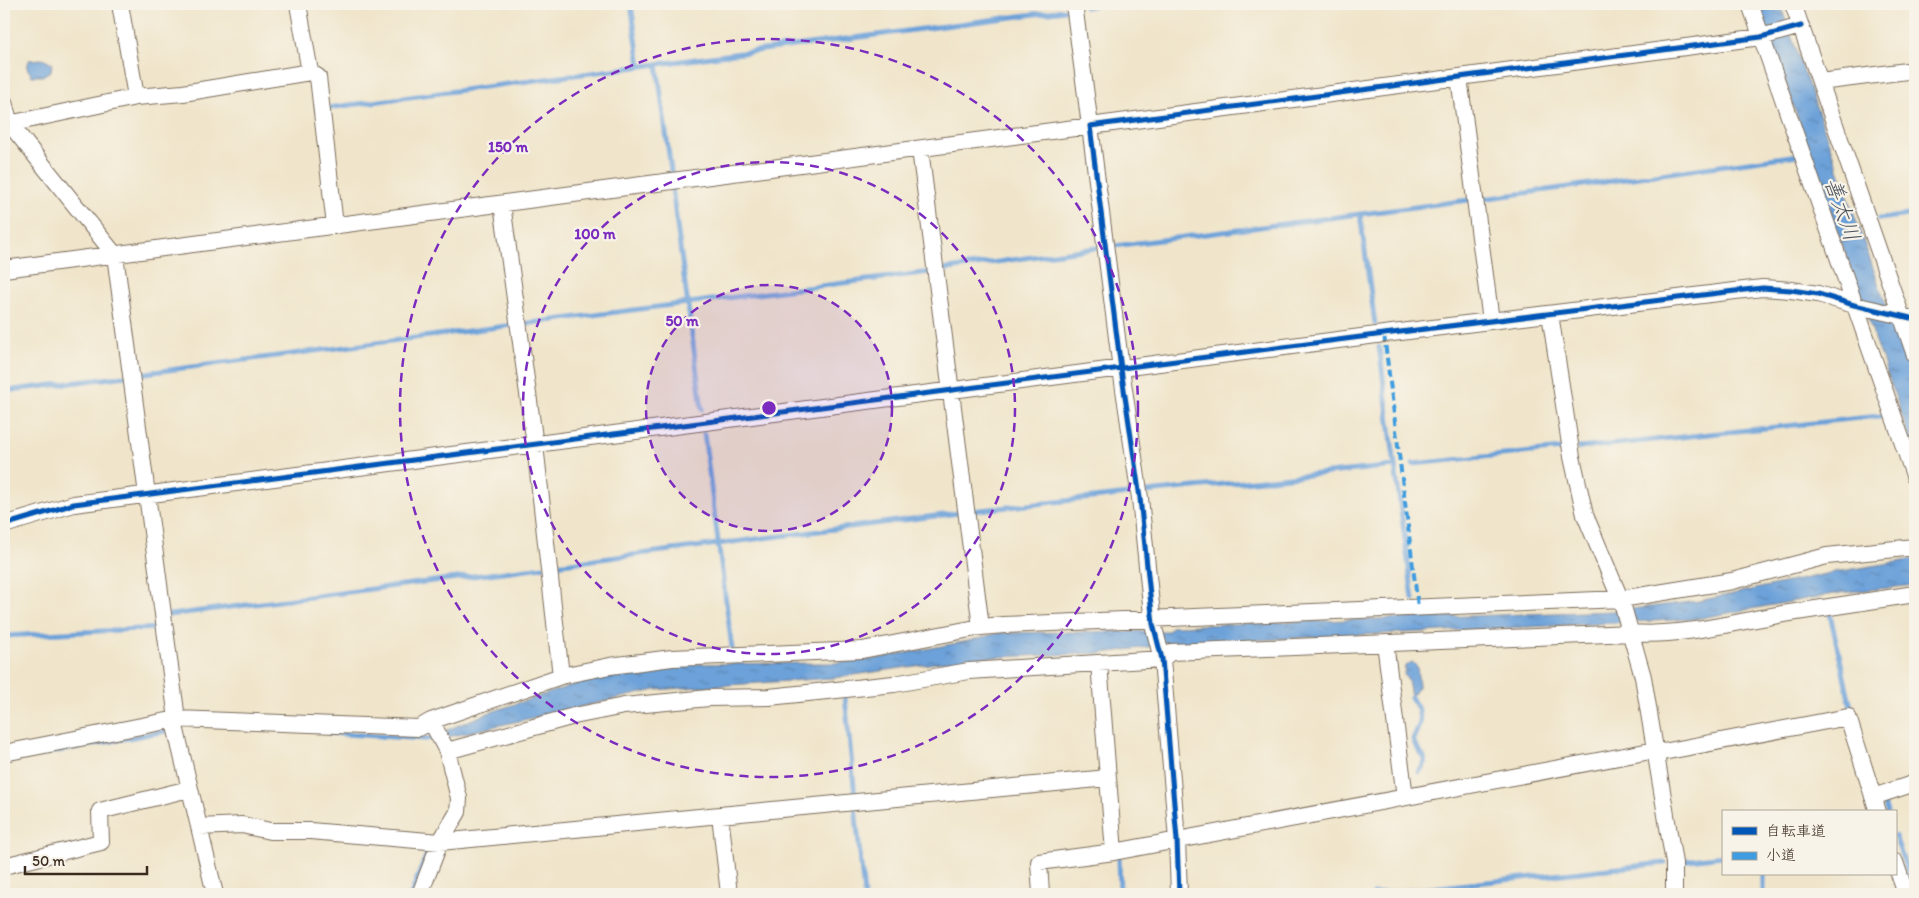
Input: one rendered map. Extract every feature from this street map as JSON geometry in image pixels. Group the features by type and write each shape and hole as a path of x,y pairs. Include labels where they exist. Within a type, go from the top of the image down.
{"street":[{"path":"120,4 136,97"},
{"path":"298,4 310,72"},
{"path":"1074,4 1121,369 1140,498 1153,622 1161,654 1177,840 1179,894"},
{"path":"1750,4 1915,478"},
{"path":"1793,4 1798,27 1820,82 1905,317 1915,355"},
{"path":"4,269 1763,37 1798,27"},
{"path":"1820,82 1915,70"},
{"path":"7,124 136,97 183,93 310,72 318,77 335,226"},
{"path":"1459,77 1491,321"},
{"path":"4,102 7,124 115,255 177,719 175,726 215,894"},
{"path":"920,149 981,627"},
{"path":"502,204 535,445 561,676"},
{"path":"4,525 74,504 1491,321 1763,288 1818,294 1905,317"},
{"path":"1550,314 1572,457 1585,515 1621,601 1644,677 1674,863 1674,894"},
{"path":"4,753 177,719 419,728 561,676 610,666 672,658 862,650 981,627 1153,622 1621,601 1732,581 1827,556 1915,547"},
{"path":"445,747 624,706 709,698 788,695 894,684 969,671 1099,663 1171,652 1631,630 1646,634 1731,624 1783,614 1915,594"},
{"path":"1385,643 1405,797"},
{"path":"1099,663 1114,852"},
{"path":"1040,894 1040,862 1114,852 1656,750 1664,752 1848,718 1876,804 1915,782"},
{"path":"420,894 440,842 458,812 459,798 445,747 433,724"},
{"path":"199,827 242,825 270,831 310,831 440,842 1108,778"},
{"path":"4,866 100,842 100,811 189,789"},
{"path":"720,815 729,894"},
{"path":"1896,865 1906,894"}],"water":[{"name":"善太川","path":"1758,4 1780,4 1915,387 1915,453"},
{"path":"42,59 52,63 51,71 42,76 32,76 27,68 29,60"},
{"path":"1915,559 1915,585 1840,593 1695,619 1171,644 1103,653 970,658 833,678 655,690 435,740 432,736 488,713 579,683 677,664 836,663 874,659 968,641 998,633 1169,631 1172,626 1614,611 1699,601 1835,572"},
{"path":"1412,662 1417,666 1419,685 1411,697 1408,681 1404,674 1405,666"}],"waterway":[{"path":"631,4 640,66"},
{"path":"1085,7 1107,4"},
{"path":"327,108 1065,10"},
{"path":"657,64 672,178"},
{"path":"1482,199 1798,155"},
{"path":"672,188 702,409"},
{"path":"1114,246 1469,200"},
{"path":"1360,214 1375,324"},
{"path":"1879,219 1915,214"},
{"path":"941,270 1096,248"},
{"path":"523,324 930,272"},
{"path":"138,374 514,325"},
{"path":"1379,347 1413,599"},
{"path":"4,391 127,376"},
{"path":"1579,448 1888,415"},
{"path":"704,434 732,648"},
{"path":"1413,464 1562,449"},
{"path":"1147,492 1395,466"},
{"path":"971,511 1129,494"},
{"path":"555,565 959,513"},
{"path":"169,615 543,567"},
{"path":"1830,614 1853,716"},
{"path":"4,636 159,628"},
{"path":"845,697 855,796"},
{"path":"1411,697 1419,711 1420,723 1413,739 1424,758 1423,766 1419,772"},
{"path":"4,761 171,730"},
{"path":"329,733 426,739 437,737"},
{"path":"1883,800 1886,810"},
{"path":"855,806 864,894"},
{"path":"1896,839 1915,894"},
{"path":"411,894 427,854"},
{"path":"1681,861 1722,856"},
{"path":"1119,857 1120,894"},
{"path":"1374,894 1665,863"},
{"path":"1763,876 1763,894"},
{"path":"1024,894 1036,893"}],"marked path":[{"path":"1384,334 1418,607"}],"cycle path":[{"path":"1179,894 1177,840 1162,659 1153,624 1140,498 1121,369 1090,126 1761,37 1801,26"},
{"path":"4,525 74,504 1384,334 1735,291 1763,288 1818,294 1854,305 1915,319"}]}
